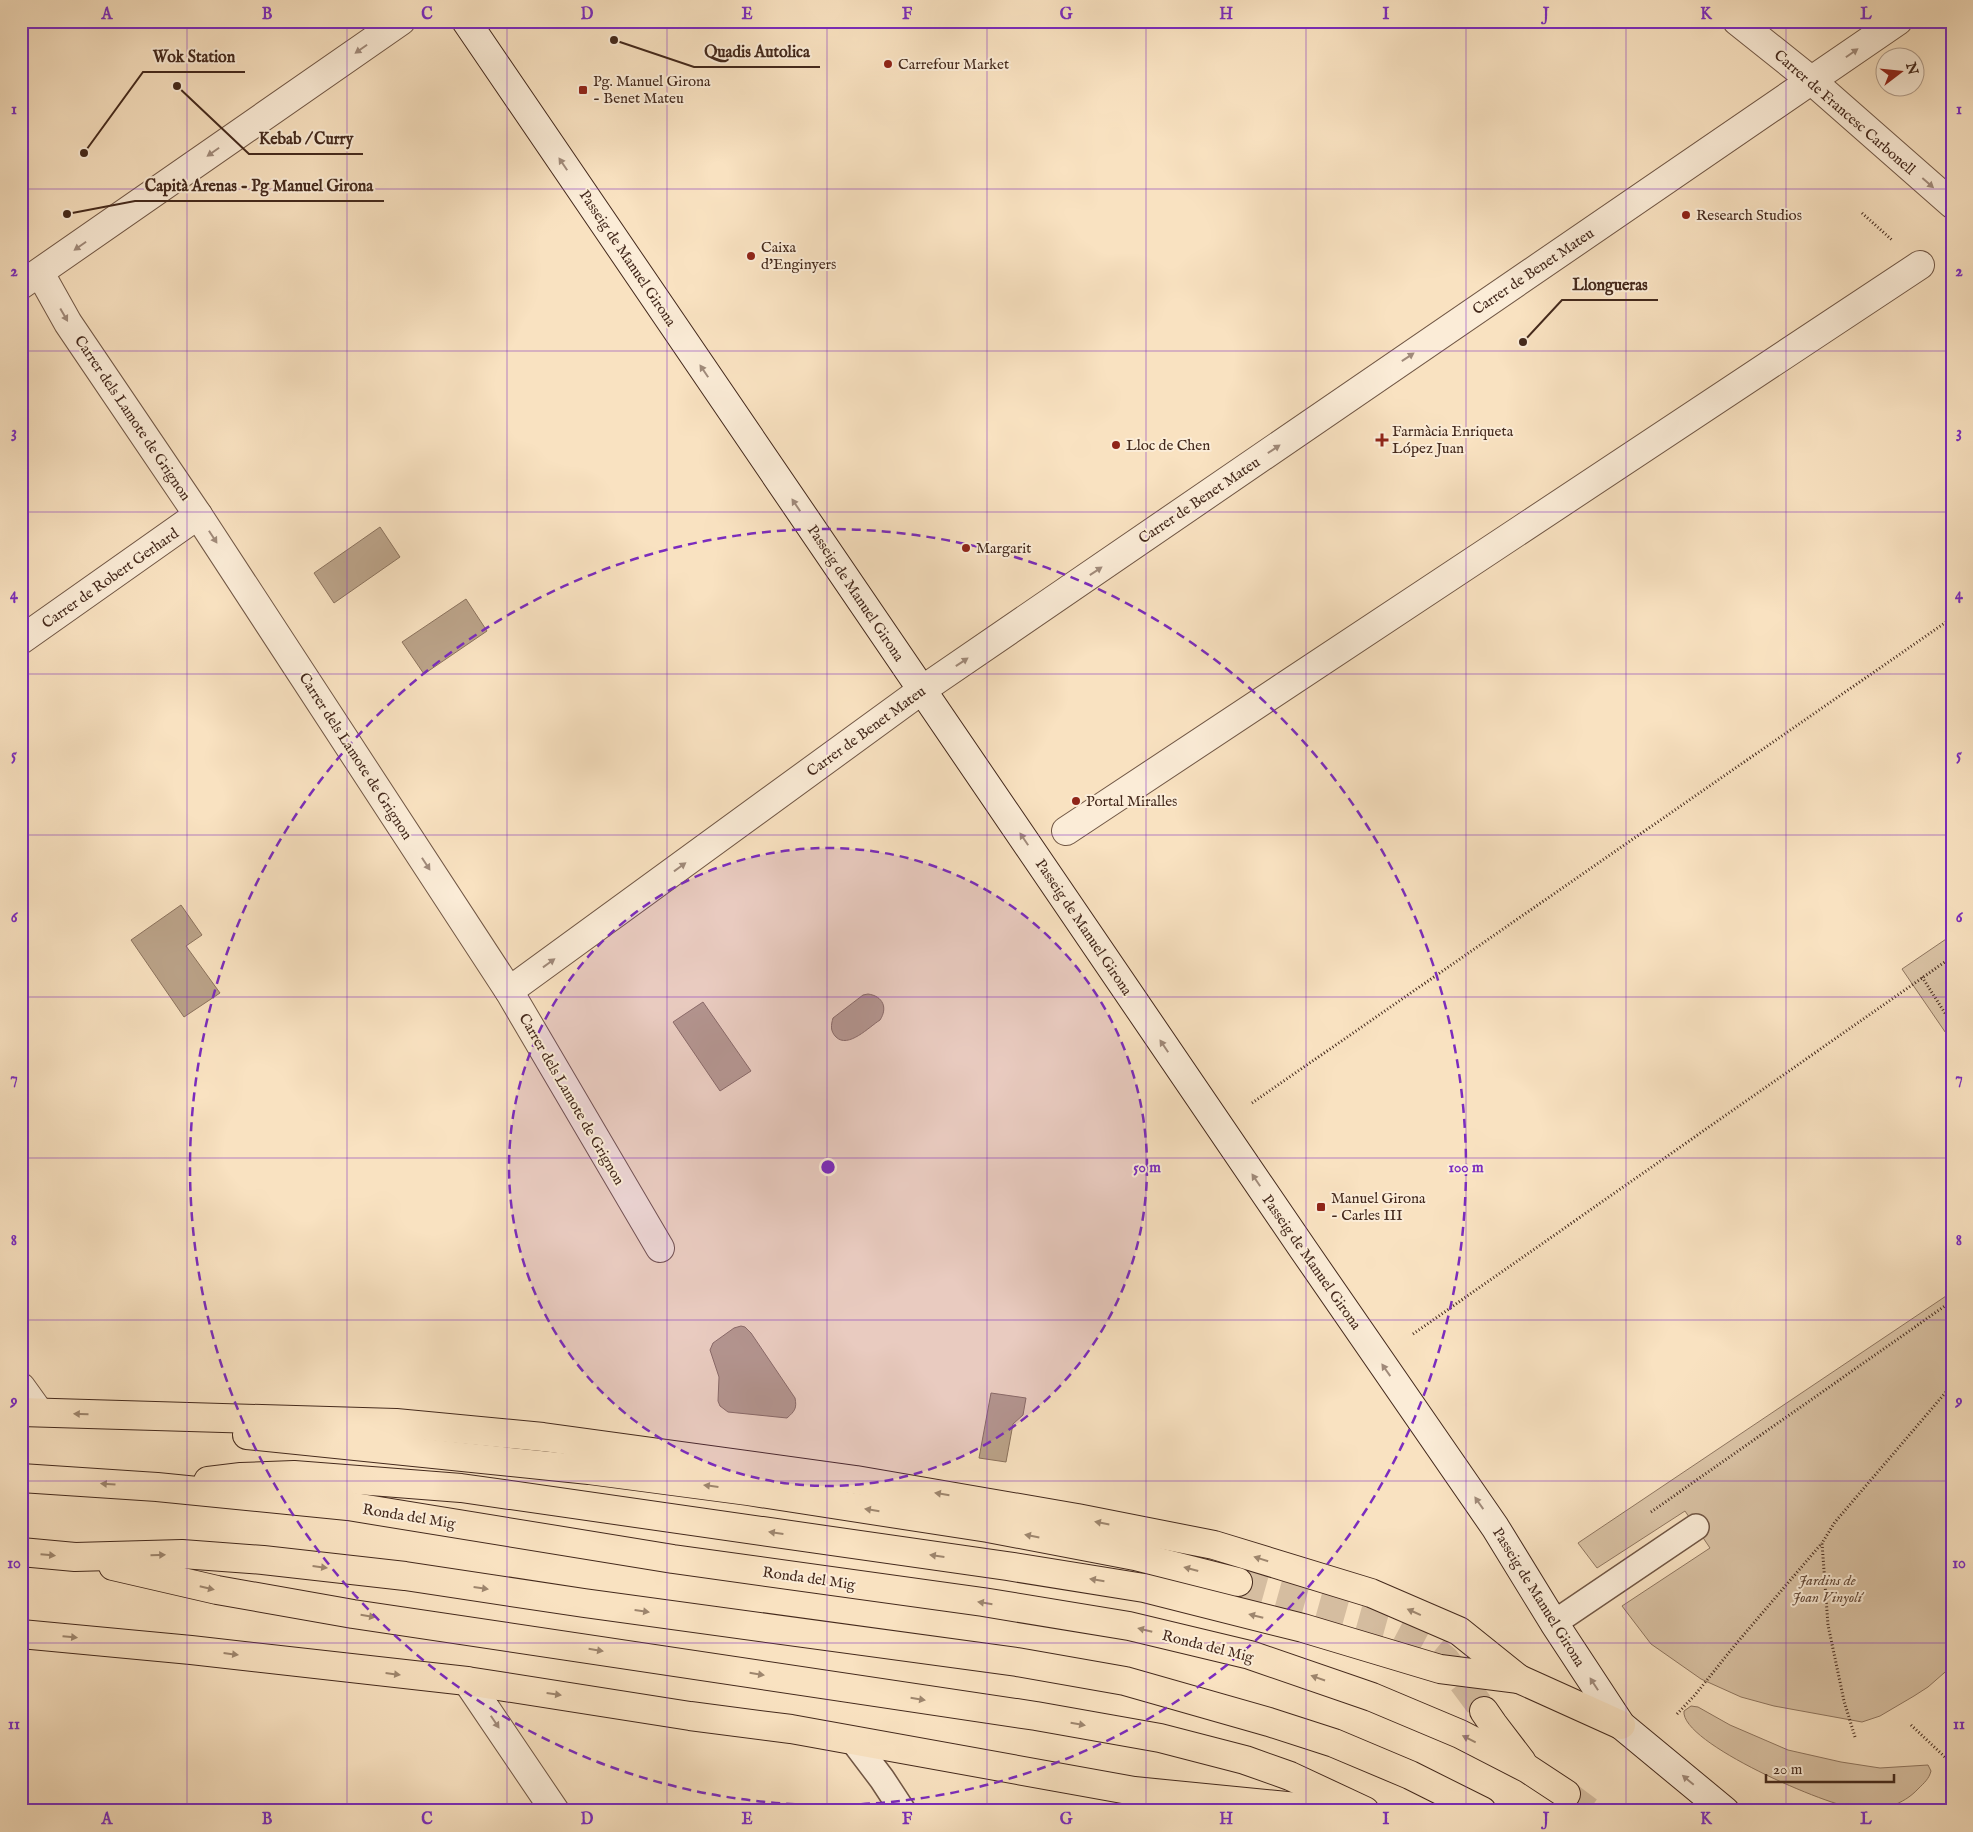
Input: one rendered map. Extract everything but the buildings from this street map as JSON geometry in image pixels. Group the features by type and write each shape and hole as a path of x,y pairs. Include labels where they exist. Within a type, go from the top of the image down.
{"main road":[{"path":"30,1412 396,1423 543,1437 856,1480 1068,1516 1214,1545 1371,1593 1459,1631 1520,1679 1621,1725"},
{"path":"122,1415 265,1437 561,1467 748,1491 988,1528 1144,1558 1238,1582"},
{"path":"156,1488 241,1477 294,1475 461,1488 612,1509 1144,1588 1303,1628 1440,1669 1520,1679"},
{"name":"Ronda del Mig","path":"21,1478 156,1488 348,1506 673,1559 983,1602 1129,1626 1250,1656 1318,1677 1372,1697 1460,1734 1528,1769 1566,1794"},
{"path":"21,1552 75,1557 182,1554 263,1560 405,1576 584,1603 1016,1662 1125,1681 1269,1722 1334,1743 1410,1775 1482,1811"},
{"path":"75,1557 217,1590 353,1614 1036,1716 1160,1738 1245,1760 1290,1776 1365,1811"},
{"path":"21,1634 191,1650 407,1676 467,1681 690,1716 791,1729 854,1742 1134,1791 1340,1811"},
{"path":"1484,1710 1528,1769"}],"street":[{"path":"30,279 400,21"},
{"name":"Passeig de Manuel Girona","path":"466,21 1297,1241 1495,1526 1554,1623 1621,1725 1725,1811"},
{"name":"Carrer de Francesc Carbonell","path":"1737,21 1812,81 1952,204"},
{"name":"Carrer de Benet Mateu","path":"510,991 922,690 1898,21"},
{"path":"1066,831 1920,265"},
{"name":"Carrer dels Lamote de Grignon","path":"30,279 68,323 198,515 510,991 660,1248"},
{"name":"Carrer de Robert Gerhard","path":"21,640 198,515"},
{"path":"21,1387 30,1412"},
{"path":"467,1681 555,1811"}],"lane":[{"path":"1554,1623 1696,1527"},
{"path":"854,1742 903,1811"}],"path":[{"path":"1252,1103 1952,618"},
{"path":"1413,1334 1952,957"},
{"path":"1922,977 1952,1024"},
{"path":"1646,1515 1952,1302"},
{"path":"1677,1714 1695,1695 1822,1542 1836,1522 1952,1385"},
{"path":"1822,1542 1828,1625 1844,1701 1854,1737"},
{"path":"1911,1725 1947,1759"}],"green space":[{"path":"1952,935 1952,1042 1902,969"},
{"name":"Jardins de Joan Vinyolí","path":"1952,1292 1952,1666 1928,1687 1914,1696 1880,1716 1862,1722 1774,1706 1741,1697 1701,1679 1651,1644 1622,1606 1710,1548 1685,1511 1597,1568 1578,1543"},
{"path":"1691,1706 1698,1707 1730,1725 1788,1750 1841,1762 1880,1768 1928,1765 1931,1771 1926,1781 1912,1795 1892,1806 1876,1809 1859,1809 1843,1806 1789,1786 1730,1756 1705,1740 1689,1724 1684,1711"}],"shaded area":[{"path":"380,527 400,557 334,603 314,573"},
{"path":"466,599 487,631 424,674 402,642"},
{"path":"181,905 202,935 186,946 220,993 184,1017 131,940"},
{"path":"868,994 877,997 883,1003 884,1011 880,1020 852,1039 841,1040 836,1037 831,1028 833,1018 863,995"},
{"path":"703,1002 751,1071 720,1091 673,1022"},
{"path":"741,1326 751,1333 795,1398 795,1409 787,1418 728,1412 720,1406 718,1401 719,1377 710,1350 713,1343 734,1328"},
{"path":"991,1393 1026,1398 1023,1415 1013,1424 1006,1462 979,1458"}],"tunnel":[{"path":"1238,1582 1392,1625 1426,1643 1446,1660 1484,1711"},
{"path":"1566,1794 1589,1811"}],"place":[{"name":"Quadis Autolica","path":"614,40"},
{"name":"Carrefour Market","path":"888,64"},
{"name":"Kebab / Curry","path":"177,86"},
{"name":"Pg. Manuel Girona - Benet Mateu","path":"583,90"},
{"name":"Wok Station","path":"84,153"},
{"name":"Capità Arenas - Pg Manuel Girona","path":"67,214"},
{"name":"Research Studios","path":"1686,215"},
{"name":"Caixa d'Enginyers","path":"751,256"},
{"name":"Llongueras","path":"1523,342"},
{"name":"Farmàcia Enriqueta López Juan","path":"1382,440"},
{"name":"Lloc de Chen","path":"1116,445"},
{"name":"Margarit","path":"966,548"},
{"name":"Portal Miralles","path":"1076,801"},
{"name":"Manuel Girona - Carles III","path":"1321,1207"}]}
